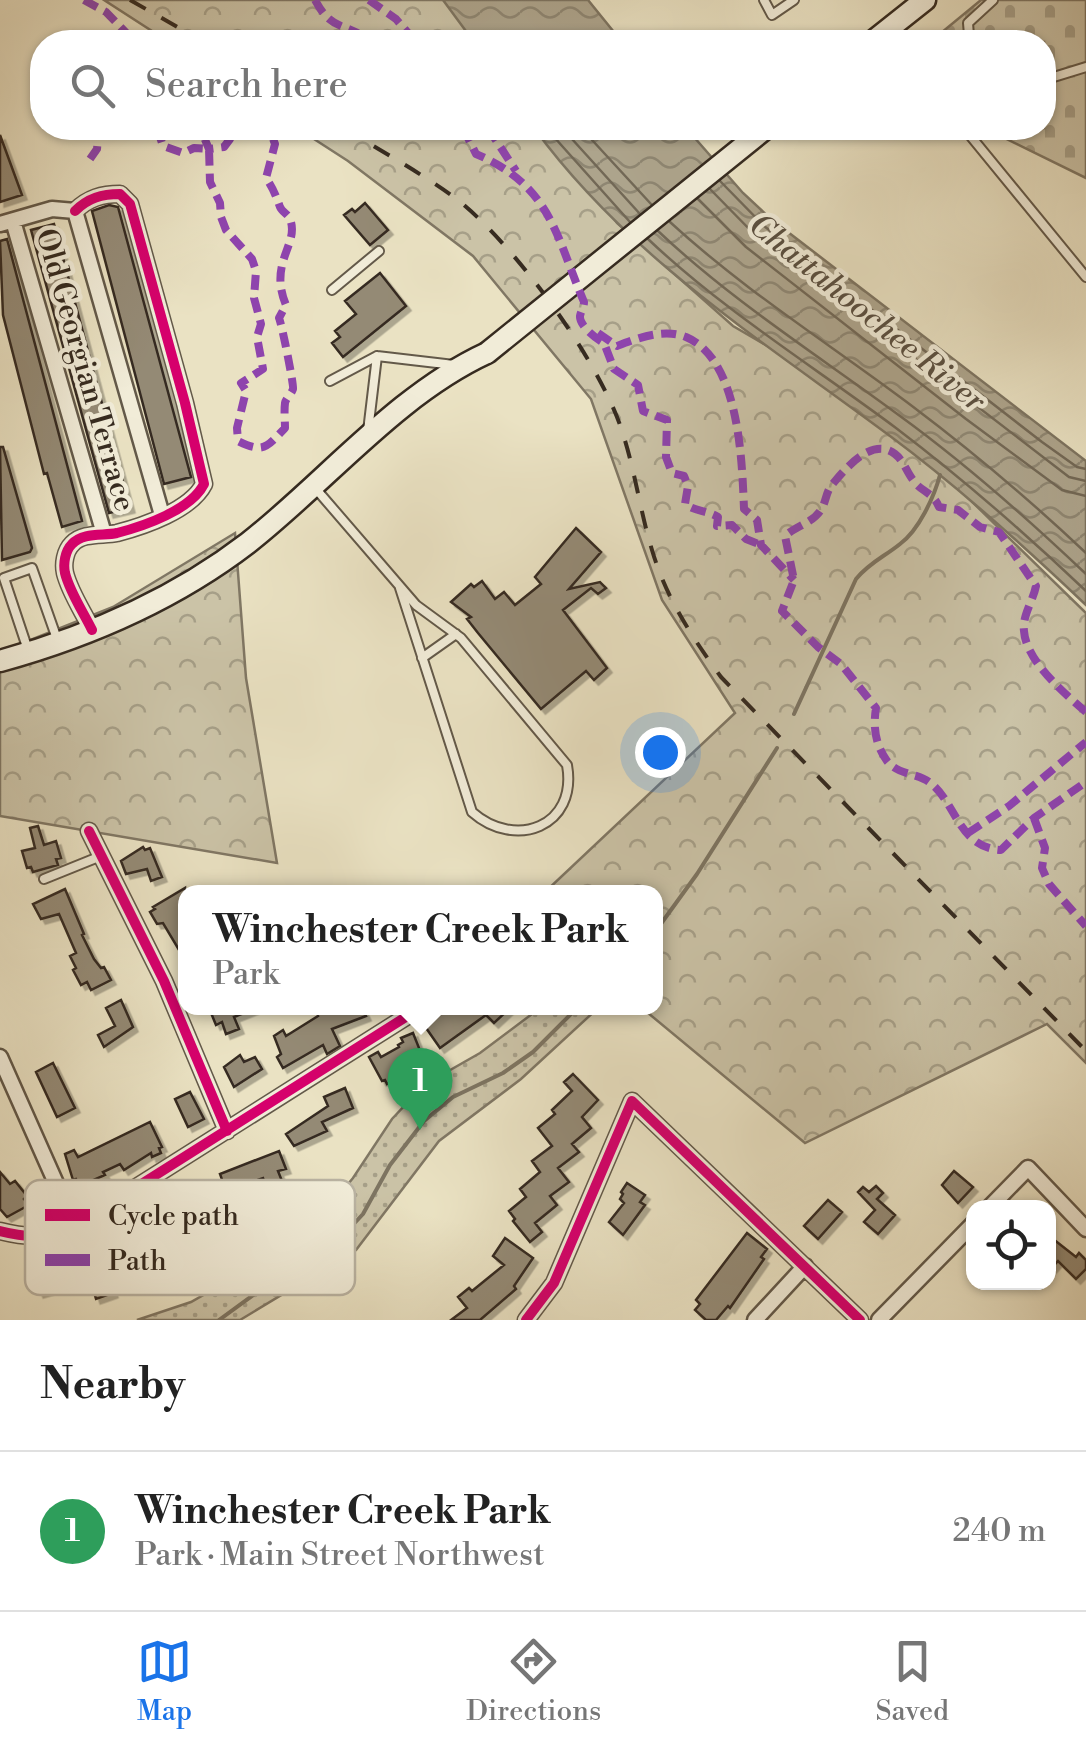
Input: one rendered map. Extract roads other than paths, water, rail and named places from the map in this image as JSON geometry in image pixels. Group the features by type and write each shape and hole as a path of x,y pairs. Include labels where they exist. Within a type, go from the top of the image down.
{"main road":[{"path":"894,30 925,0"},
{"path":"0,661 92,630 172,592 248,543 367,438 459,366 487,353 751,140"}],"street":[{"path":"6,222 52,209 75,211 93,198 124,196 133,212 204,484 181,506 144,524 90,535 72,543 64,558 66,574 92,630"},
{"path":"75,211 162,515"},
{"name":"Old Georgian Terrace","path":"6,222 104,534"},
{"path":"89,831 164,982 227,1131"},
{"path":"149,1180 409,1015"},
{"path":"0,1056 55,1180"},
{"path":"526,1320 554,1283 632,1102 860,1320"},
{"path":"997,1200 1028,1168 1086,1229"},
{"path":"0,1231 25,1235"},
{"path":"879,1320 966,1232"},
{"path":"755,1320 805,1266"}],"lane":[{"path":"764,0 772,15 794,0"},
{"path":"969,30 968,23 993,0"},
{"path":"1056,77 1086,68"},
{"path":"974,140 1086,277"},
{"path":"332,290 379,251"},
{"path":"330,381 377,356 459,366"},
{"path":"367,438 377,356"},
{"path":"313,486 400,588 456,634 567,765 568,789 552,821 530,830 512,830 489,824 472,812 400,588"},
{"path":"29,653 4,578 32,568 58,643"},
{"path":"422,658 456,634"},
{"path":"44,879 101,856"}],"water":[{"path":"443,0 588,0 612,30 465,30"},
{"name":"Chattahoochee River","path":"543,140 697,140 771,219 1086,461 1086,605 941,476 655,258 571,175"}],"waterway":[{"path":"794,714 856,579 913,530 930,503 940,475"},
{"path":"663,921 777,748"},
{"path":"355,1223 390,1165 424,1121 453,1097 503,1073 533,1052 570,1015"},
{"path":"219,1320 253,1295"}],"railway":[{"path":"130,0 183,30"},
{"path":"363,140 454,197 502,242 552,304 611,403 627,446 658,568 681,616 721,677 1086,1051"}],"place":[{"name":"Winchester Creek Park","path":"420,1130"}]}
